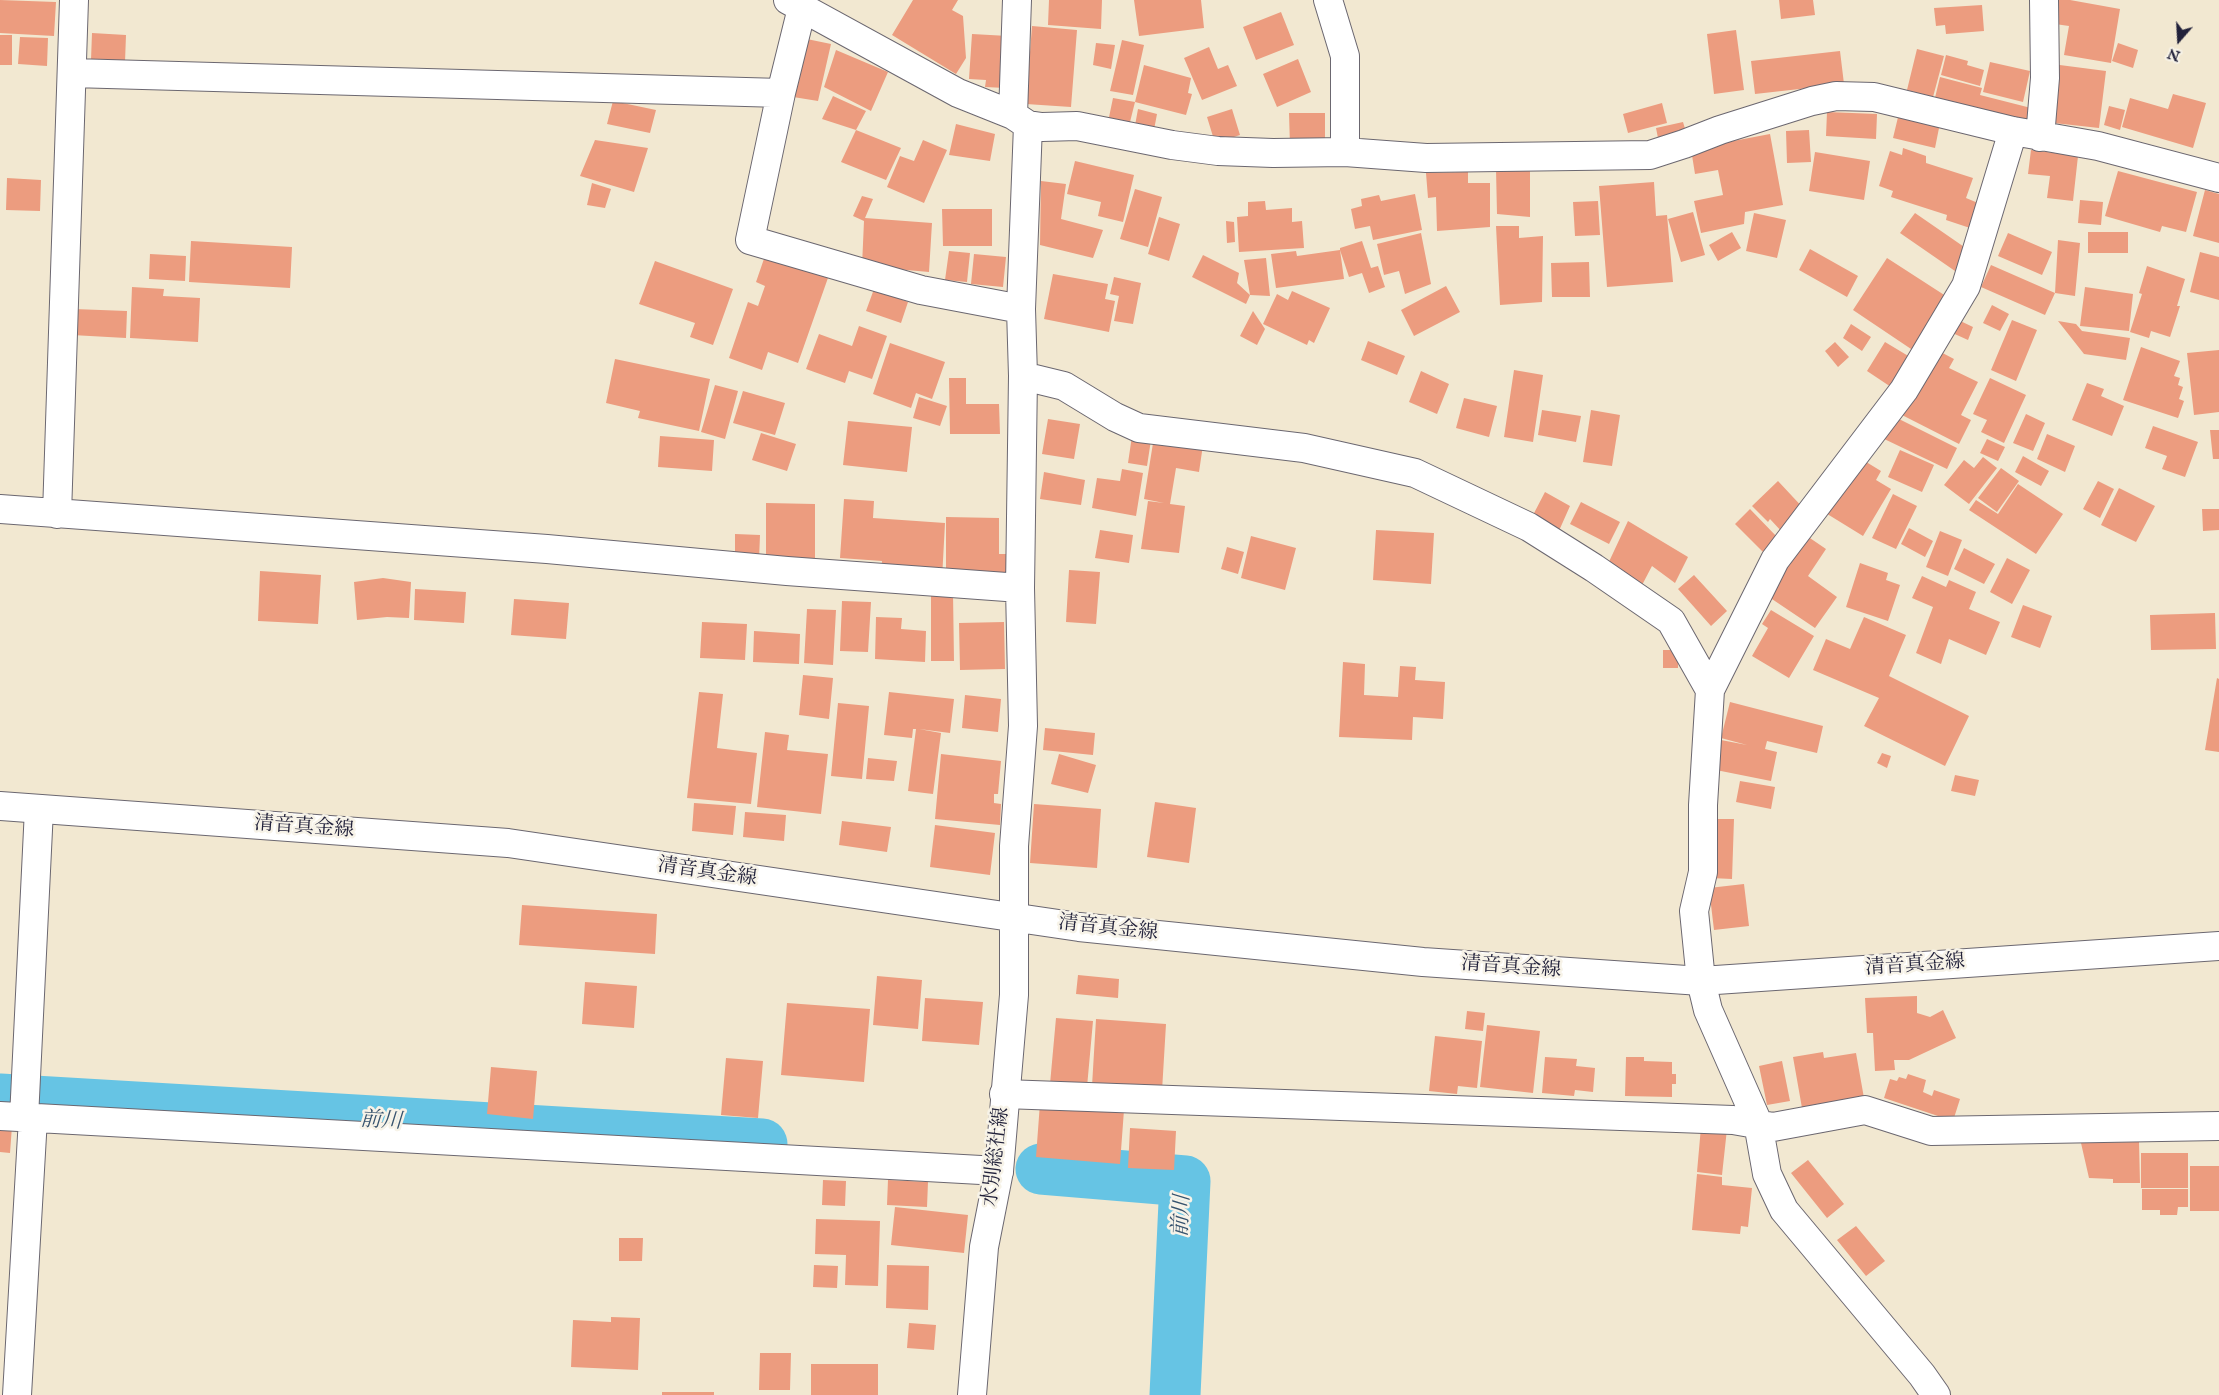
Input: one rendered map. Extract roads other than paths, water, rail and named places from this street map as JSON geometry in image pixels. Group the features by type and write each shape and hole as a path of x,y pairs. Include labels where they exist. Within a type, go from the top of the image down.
{"street":[{"path":"57,514 74,0"},
{"name":"水別総社線","path":"972,1395 984,1247 998,1170 1014,995 1014,846 1023,726 1020,588 1023,376 1017,0"},
{"path":"1328,0 1344,56 1345,152"},
{"path":"2040,137 2045,78 2044,0"},
{"path":"1021,309 921,290 750,240 780,93 795,4 958,93 1020,120 1042,128 1076,126 1172,145 1273,153 1345,152 1426,158 1650,155 1720,130 1812,101 1836,96 1874,97 2040,137 2098,146 2219,178"},
{"path":"72,73 780,93"},
{"path":"1936,1395 1922,1375 1784,1210 1766,1174 1758,1124 1708,1010 1701,981 1694,911 1703,872 1703,805 1710,690 1774,560 1904,390 1966,286 2013,131"},
{"path":"1023,376 1064,386 1115,417 1139,428 1304,448 1415,473 1529,527 1594,568 1671,621 1710,690"},
{"path":"0,509 547,549 787,571 1020,588"},
{"name":"清音真金線","path":"0,806 508,843 1079,927 1423,962 1701,981 2219,946"},
{"path":"16,1395 21,1111 39,809"},
{"path":"1004,1094 1733,1120 1773,1127 1865,1110 1932,1131 2219,1126"},
{"path":"21,1111 998,1170"}],"waterway":[{"name":"前川","path":"0,1099 762,1144"},
{"name":"前川","path":"1041,1169 1185,1181 1175,1395"}]}
